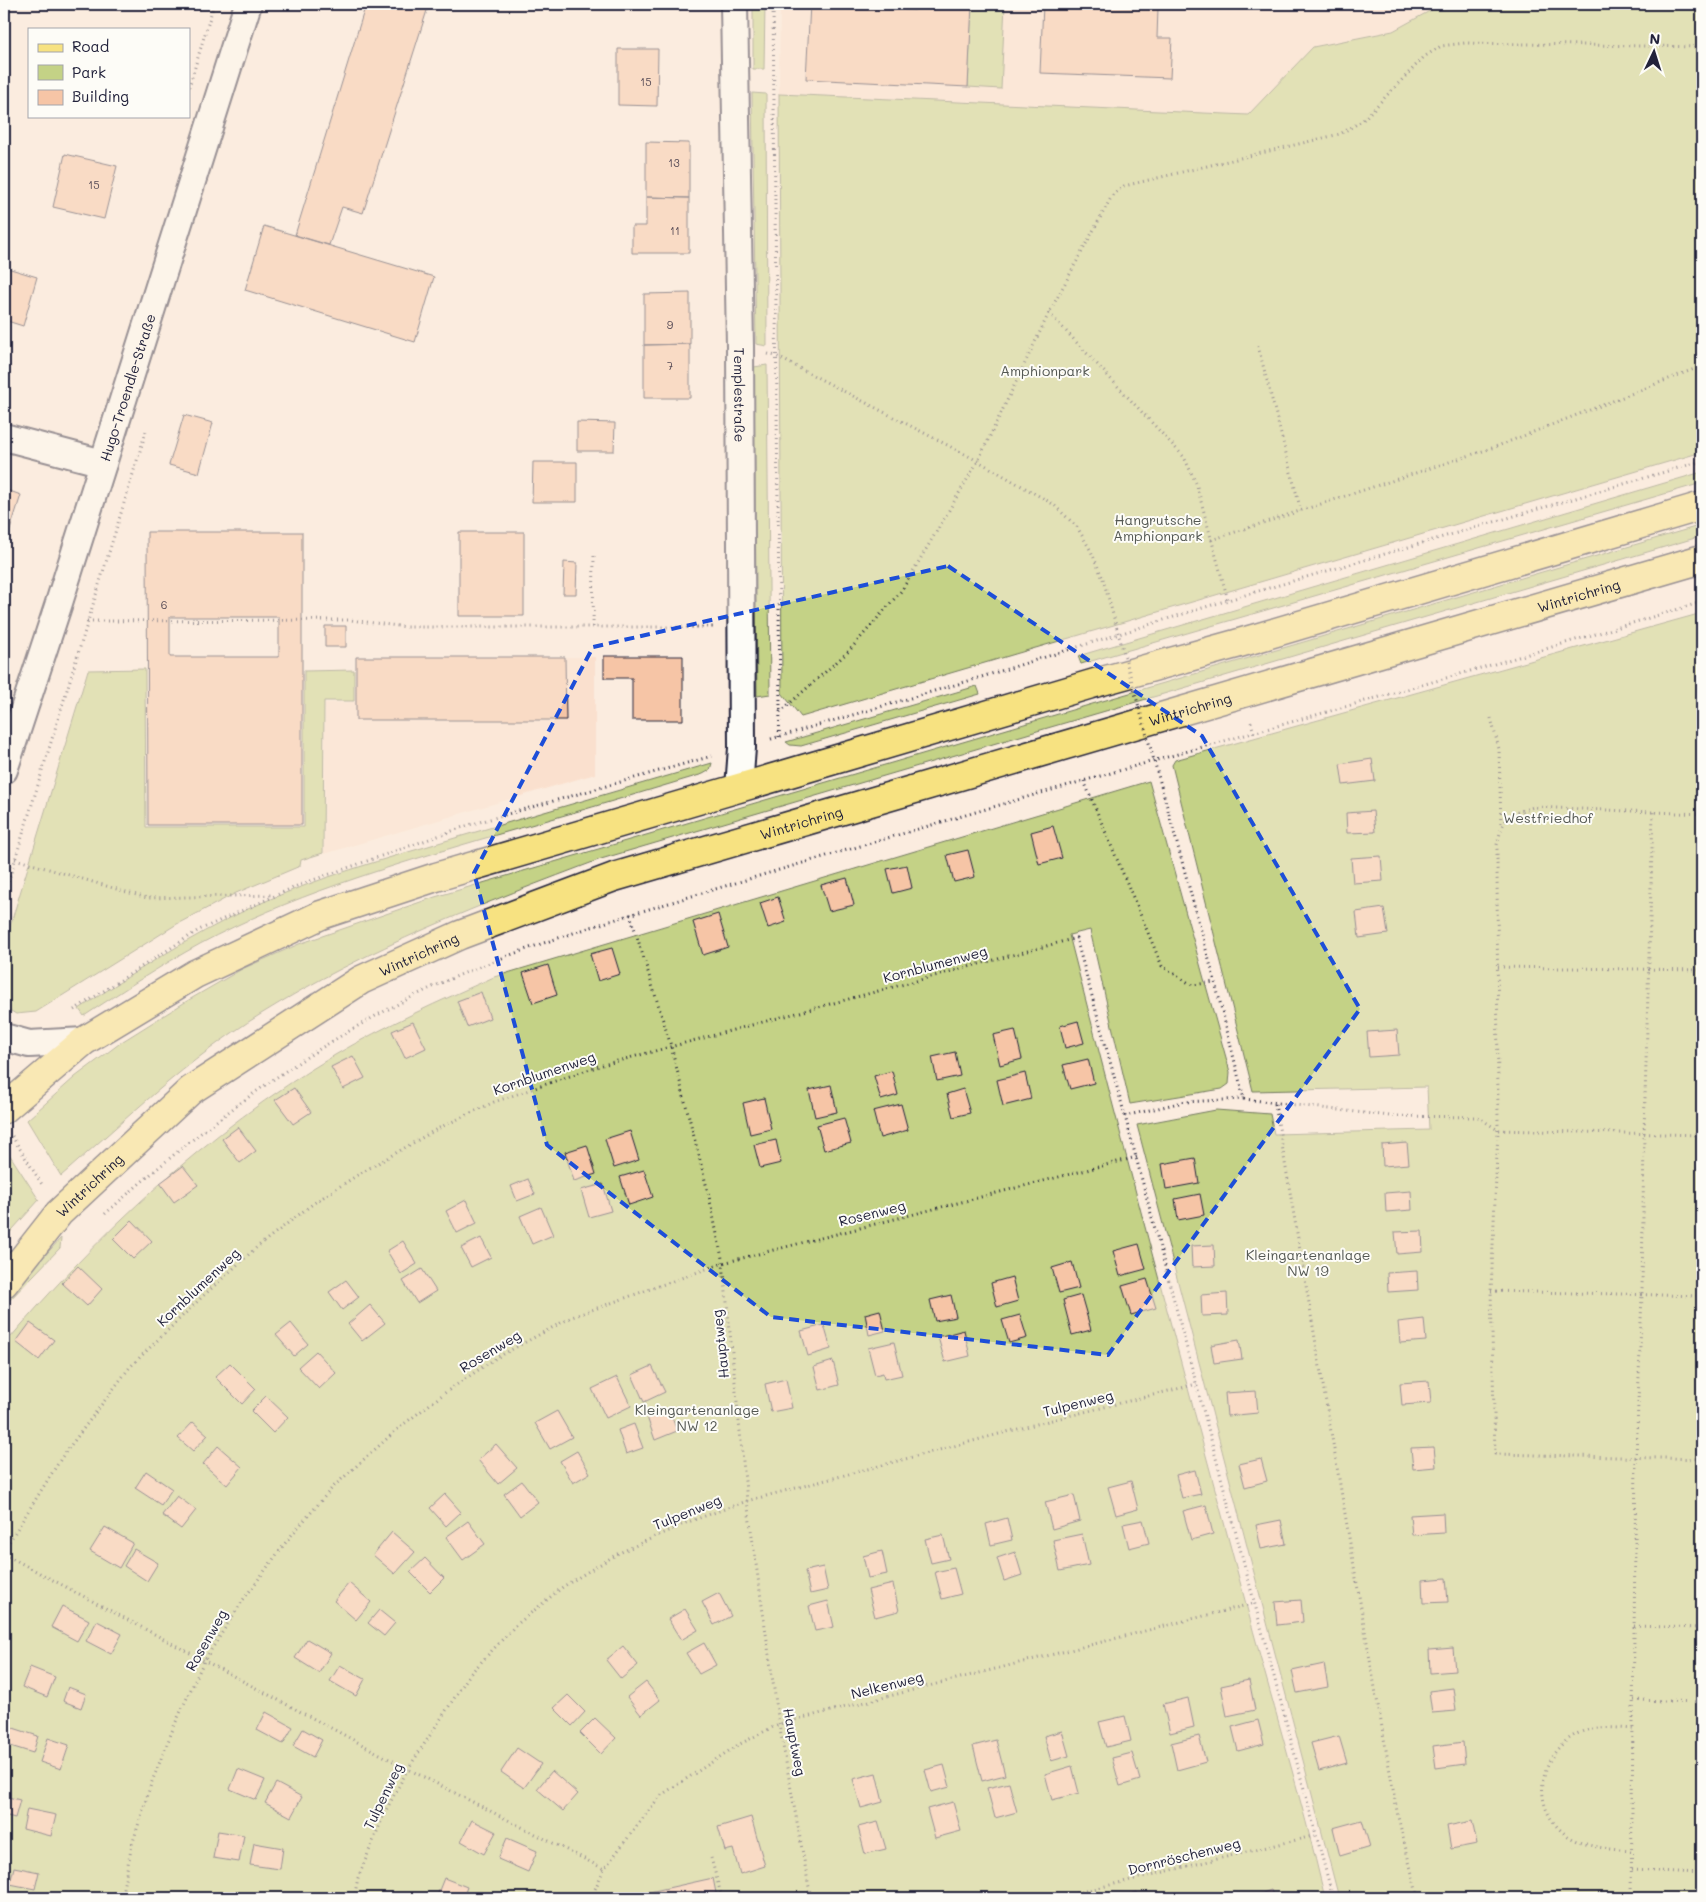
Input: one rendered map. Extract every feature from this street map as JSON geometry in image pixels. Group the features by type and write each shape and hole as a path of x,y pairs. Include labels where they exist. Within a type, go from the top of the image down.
{"main road":[{"path":"6,1120 84,1041 195,974 321,915 436,877 1086,686 1245,642 1702,506"},
{"name":"Wintrichring","path":"4,1283 59,1213 191,1090 361,980 460,936 614,877 1702,559"}],"street":[{"name":"Hugo-Troendle-Straße","path":"4,770 248,4"},
{"name":"Templestraße","path":"734,4 740,346 742,748 738,788"},
{"path":"4,437 103,463"},
{"path":"4,1038 28,1044 84,1041"}],"path":[{"path":"190,84 214,4"},
{"path":"773,4 779,737"},
{"path":"780,712 849,651 902,590 978,461 1049,313 1113,194 1124,186 1340,134 1362,121 1424,57 1442,46 1465,43 1702,47"},
{"path":"1049,313 1184,458 1196,483 1228,600"},
{"path":"740,346 776,356 978,461 1053,504 1077,527 1091,551 1103,579 1170,814 1244,1099"},
{"path":"1258,346 1301,511"},
{"path":"1211,540 1495,447 1702,366"},
{"path":"4,896 148,425"},
{"path":"594,555 594,627"},
{"path":"103,1216 232,1108 327,1044 385,1012 454,978 533,946 630,914 1702,602"},
{"path":"53,621 350,620 406,628 741,627"},
{"path":"975,679 977,686"},
{"path":"1491,718 1499,749 1501,826 1497,845 1498,1130 1491,1291 1494,1454 1702,1459"},
{"path":"1250,721 1254,733"},
{"path":"1172,750 1173,756"},
{"path":"1084,781 1162,966 1192,984 1215,982"},
{"path":"1501,826 1514,812 1534,807 1702,814"},
{"path":"1631,1898 1636,1458 1642,1294 1644,1134 1653,812"},
{"path":"15,858 147,898 275,895"},
{"name":"Hauptweg","path":"630,914 671,1046 709,1196 723,1263 747,1501 779,1724 812,1898"},
{"name":"Kornblumenweg","path":"4,1550 62,1457 130,1367 250,1253 314,1203 356,1176 438,1130 494,1102 599,1066 1076,938 1125,1116"},
{"path":"1498,967 1702,970"},
{"path":"1333,1898 1198,1384 1125,1116 1184,1102 1244,1099 1390,1116 1478,1117 1498,1130 1702,1135"},
{"path":"1275,1104 1371,1669 1398,1817 1418,1898"},
{"path":"6,1120 59,1213"},
{"name":"Rosenweg","path":"121,1898 132,1845 151,1784 174,1724 204,1661 248,1592 289,1538 333,1487 400,1428 446,1392 496,1358 572,1318 723,1263 1137,1157"},
{"path":"1491,1291 1702,1296"},
{"path":"4,1319 12,1309"},
{"name":"Tulpenweg","path":"354,1898 358,1878 385,1812 408,1769 470,1674 515,1626 564,1586 619,1553 688,1522 747,1501 1048,1421 1198,1384"},
{"path":"4,1554 408,1769 604,1869"},
{"name":"Nelkenweg","path":"591,1898 604,1869 660,1796 738,1745 779,1724 1255,1603"},
{"path":"1634,1626 1702,1628"},
{"path":"1634,1700 1702,1702"},
{"path":"1631,1851 1599,1848 1568,1836 1552,1819 1545,1805 1543,1786 1546,1766 1558,1748 1574,1736 1589,1730 1633,1729"},
{"name":"Dornröschenweg","path":"1056,1898 1317,1835"},
{"path":"711,1858 722,1898"},
{"path":"1632,1870 1702,1873"}],"highlighted area":[{"path":"948,566 1202,736 1360,1009 1108,1355 771,1317 547,1145 474,873 593,647"}],"shaded area":[{"path":"780,4 1455,4 1437,7 1393,31 1313,47 1248,116 779,94"},
{"path":"356,657 595,657 595,774 324,854 325,703 355,702"}],"green space":[{"path":"753,4 765,4 764,69 753,69"},
{"path":"972,4 1005,4 1001,89 968,87"},
{"name":"Amphionpark","path":"1455,4 1702,4 1702,452 801,717 782,693 779,94 1248,115 1313,47 1393,31 1437,7"},
{"path":"752,93 766,94 767,346 756,344"},
{"path":"767,365 770,694 757,696 754,367"},
{"path":"1702,472 1702,483 1081,664 1078,656"},
{"path":"1702,525 1702,536 601,859 513,892 427,928 342,968 261,1014 208,1050 183,1070 61,1176 27,1120 75,1077 123,1041 242,969 299,944 435,897"},
{"path":"1702,613 1702,1898 1339,1898 1137,1125 1216,1110 1270,1114 1274,1134 1429,1130 1427,1087 1253,1091 1172,765 1175,760"},
{"path":"145,669 146,827 304,827 304,671 354,670 354,701 324,701 323,853 301,860 300,866 236,893 177,924 36,1012 16,1014 4,1007 4,946 88,670"},
{"path":"977,686 980,694 801,746 790,745 786,742"},
{"path":"712,763 710,770 703,774 338,884 267,912 200,944 84,1016 79,1009 204,931 248,909 298,888 350,870"},
{"name":"Kleingartenanlage NW 12","path":"1149,781 1230,1072 1229,1084 1222,1089 1130,1104 1090,930 1069,935 1325,1898 4,1898 4,1345 40,1303 117,1224 157,1186 199,1151 242,1117 288,1085 335,1055 374,1034 433,1004 494,977"},
{"path":"4,1146 39,1200 4,1239"},
{"path":"61,1238 60,1248 4,1306 38,1263"}],"building":[{"path":"366,4 429,4 363,213 342,207 329,245 295,235"},
{"path":"810,4 870,4 869,8 915,10 915,4 972,4 968,87 806,79"},
{"path":"1043,4 1158,8 1157,38 1172,38 1170,78 1040,73"},
{"path":"618,49 658,49 657,106 618,105"},
{"path":"646,142 689,143 689,198 646,197"},
{"path":"65,154 117,166 104,219 53,207"},
{"path":"646,197 689,198 689,253 632,253 632,226 646,226"},
{"path":"264,226 434,277 415,342 245,290"},
{"path":"4,267 37,277 23,326 4,320"},
{"path":"690,293 690,344 644,345 644,294"},
{"path":"690,344 690,398 644,398 644,345"},
{"path":"184,415 213,423 199,473 169,465"},
{"path":"577,422 615,423 614,451 577,451"},
{"path":"533,462 577,462 577,502 532,502"},
{"path":"4,489 21,495 4,549"},
{"path":"147,532 302,532 302,825 148,825","holes":["170,617 279,617 279,657 170,657"]},
{"path":"459,532 524,532 524,616 459,616"},
{"path":"564,562 577,563 576,594 563,594"},
{"path":"325,626 346,626 346,647 325,647"},
{"path":"604,656 683,656 683,720 632,720 632,678 604,678"},
{"path":"356,657 565,657 566,720 356,720"},
{"path":"1372,759 1375,781 1343,785 1340,764"},
{"path":"1373,811 1375,832 1347,833 1346,813"},
{"path":"1053,826 1062,858 1039,864 1031,832"},
{"path":"968,850 975,877 954,882 947,855"},
{"path":"1381,856 1383,881 1353,883 1351,858"},
{"path":"907,865 912,888 893,893 887,869"},
{"path":"847,878 854,905 829,911 821,885"},
{"path":"778,897 786,922 768,928 760,903"},
{"path":"1384,908 1388,934 1359,938 1356,912"},
{"path":"718,914 728,947 703,955 693,922"},
{"path":"612,948 620,974 598,981 590,954"},
{"path":"548,965 557,995 533,1003 523,973"},
{"path":"481,992 490,1018 467,1027 457,1001"},
{"path":"1078,1021 1084,1043 1065,1048 1060,1026"},
{"path":"413,1022 426,1048 405,1058 392,1031"},
{"path":"1015,1030 1022,1059 1000,1065 993,1035"},
{"path":"1397,1030 1399,1055 1369,1057 1367,1032"},
{"path":"955,1052 960,1076 937,1081 932,1057"},
{"path":"353,1056 365,1078 343,1089 331,1067"},
{"path":"1088,1059 1094,1083 1070,1089 1063,1065"},
{"path":"892,1071 898,1095 881,1100 874,1076"},
{"path":"1025,1073 1031,1099 1003,1106 997,1080"},
{"path":"831,1085 837,1112 815,1117 809,1090"},
{"path":"294,1088 311,1112 293,1124 275,1100"},
{"path":"963,1089 970,1113 953,1117 947,1094"},
{"path":"764,1098 771,1129 750,1134 743,1103"},
{"path":"901,1104 908,1130 880,1138 873,1111"},
{"path":"844,1118 851,1143 824,1150 817,1125"},
{"path":"238,1127 256,1151 240,1163 222,1139"},
{"path":"630,1131 639,1160 614,1168 605,1139"},
{"path":"776,1140 781,1163 760,1168 754,1145"},
{"path":"1407,1143 1409,1164 1383,1166 1382,1145"},
{"path":"587,1145 596,1174 574,1181 565,1152"},
{"path":"1195,1158 1199,1183 1166,1189 1162,1164"},
{"path":"183,1166 198,1185 174,1202 160,1183"},
{"path":"644,1170 653,1197 629,1205 620,1177"},
{"path":"528,1179 535,1194 517,1201 511,1186"},
{"path":"603,1184 611,1211 589,1217 581,1190"},
{"path":"1411,1191 1412,1210 1386,1212 1385,1193"},
{"path":"1200,1194 1204,1215 1178,1220 1175,1199"},
{"path":"466,1200 477,1223 457,1233 446,1211"},
{"path":"541,1207 553,1235 532,1244 520,1216"},
{"path":"132,1220 152,1241 133,1259 113,1239"},
{"path":"1422,1231 1423,1252 1397,1254 1395,1232"},
{"path":"481,1238 491,1257 471,1267 461,1248"},
{"path":"403,1241 417,1264 401,1274 387,1251"},
{"path":"1139,1244 1146,1269 1120,1276 1113,1251"},
{"path":"1214,1245 1215,1266 1192,1267 1191,1246"},
{"path":"1072,1262 1079,1288 1059,1293 1052,1268"},
{"path":"78,1266 102,1289 87,1306 62,1283"},
{"path":"422,1269 436,1291 417,1303 403,1281"},
{"path":"1417,1271 1418,1290 1388,1292 1387,1273"},
{"path":"1012,1277 1018,1301 997,1307 991,1283"},
{"path":"1147,1279 1156,1308 1131,1315 1122,1286"},
{"path":"346,1280 359,1297 342,1310 329,1292"},
{"path":"1227,1293 1228,1315 1202,1316 1201,1295"},
{"path":"951,1295 956,1317 935,1321 930,1300"},
{"path":"1081,1295 1091,1330 1072,1335 1063,1300"},
{"path":"370,1305 385,1323 362,1341 348,1324"},
{"path":"880,1310 885,1331 869,1335 865,1314"},
{"path":"1020,1315 1027,1338 1009,1343 1002,1320"},
{"path":"1424,1319 1426,1341 1400,1343 1398,1322"},
{"path":"30,1323 54,1340 39,1360 16,1342"},
{"path":"291,1323 308,1344 294,1356 276,1335"},
{"path":"824,1325 831,1349 808,1356 801,1331"},
{"path":"964,1330 970,1356 945,1362 938,1337"},
{"path":"1239,1340 1242,1359 1214,1363 1211,1345"},
{"path":"894,1342 902,1375 884,1379 883,1373 875,1375 868,1348"},
{"path":"316,1351 336,1373 319,1389 298,1367"},
{"path":"833,1361 839,1385 820,1390 814,1367"},
{"path":"230,1363 256,1389 242,1404 215,1377"},
{"path":"652,1366 665,1392 644,1402 632,1375"},
{"path":"617,1377 631,1406 606,1418 592,1389"},
{"path":"786,1379 792,1408 771,1412 765,1384"},
{"path":"1429,1381 1431,1403 1402,1405 1400,1383"},
{"path":"1256,1391 1258,1413 1227,1416 1225,1393"},
{"path":"266,1396 288,1417 273,1433 251,1411"},
{"path":"669,1409 677,1431 655,1440 647,1417"},
{"path":"557,1411 572,1437 550,1449 535,1423"},
{"path":"193,1422 208,1435 193,1451 178,1438"},
{"path":"634,1424 643,1448 626,1454 618,1430"},
{"path":"496,1444 517,1468 498,1484 478,1460"},
{"path":"218,1446 242,1467 227,1485 203,1464"},
{"path":"1434,1447 1436,1467 1413,1469 1411,1448"},
{"path":"577,1451 590,1473 573,1483 560,1461"},
{"path":"1261,1459 1267,1481 1245,1487 1239,1464"},
{"path":"1195,1470 1201,1494 1182,1498 1176,1475"},
{"path":"146,1471 172,1489 161,1505 135,1488"},
{"path":"522,1481 538,1502 520,1516 504,1494"},
{"path":"1131,1481 1138,1509 1116,1515 1108,1487"},
{"path":"445,1494 461,1512 446,1526 430,1508"},
{"path":"1074,1495 1080,1521 1052,1529 1045,1502"},
{"path":"177,1496 196,1510 181,1529 162,1515"},
{"path":"1206,1505 1213,1534 1191,1540 1183,1511"},
{"path":"1443,1513 1444,1533 1412,1535 1410,1515"},
{"path":"1007,1518 1012,1540 991,1545 986,1524"},
{"path":"1143,1520 1149,1543 1129,1548 1123,1524"},
{"path":"1281,1520 1286,1544 1261,1549 1256,1525"},
{"path":"468,1521 485,1544 463,1560 446,1537"},
{"path":"105,1527 133,1543 119,1568 90,1551"},
{"path":"392,1532 415,1552 395,1574 373,1555"},
{"path":"1082,1534 1089,1565 1060,1571 1053,1540"},
{"path":"943,1535 949,1559 931,1563 925,1539"},
{"path":"134,1549 158,1563 147,1581 124,1566"},
{"path":"882,1551 887,1574 868,1578 863,1556"},
{"path":"1015,1552 1022,1575 1004,1581 997,1558"},
{"path":"425,1558 444,1578 430,1592 410,1572"},
{"path":"823,1567 828,1590 810,1594 805,1571"},
{"path":"954,1568 961,1594 942,1599 935,1572"},
{"path":"1446,1578 1448,1602 1423,1603 1422,1580"},
{"path":"349,1583 371,1602 356,1620 334,1601"},
{"path":"893,1584 899,1611 875,1617 868,1590"},
{"path":"719,1593 731,1616 714,1625 702,1602"},
{"path":"1301,1600 1303,1622 1277,1625 1275,1602"},
{"path":"828,1601 834,1627 815,1631 809,1606"},
{"path":"62,1606 89,1620 77,1641 51,1627"},
{"path":"685,1609 698,1630 681,1640 668,1619"},
{"path":"379,1610 395,1623 384,1636 368,1623"},
{"path":"97,1621 122,1634 111,1654 86,1641"},
{"path":"307,1639 331,1653 319,1673 295,1658"},
{"path":"704,1643 716,1665 699,1674 686,1653"},
{"path":"623,1646 638,1665 621,1679 606,1660"},
{"path":"1453,1648 1455,1671 1430,1673 1429,1650"},
{"path":"1324,1664 1328,1687 1297,1693 1292,1671"},
{"path":"340,1665 365,1679 356,1696 330,1681"},
{"path":"30,1667 55,1677 47,1697 22,1687"},
{"path":"1249,1680 1255,1710 1227,1716 1221,1686"},
{"path":"646,1682 660,1700 641,1715 627,1697"},
{"path":"68,1687 86,1694 81,1708 63,1701"},
{"path":"1453,1688 1456,1711 1432,1713 1429,1691"},
{"path":"568,1695 585,1712 572,1726 554,1708"},
{"path":"1188,1698 1194,1727 1170,1733 1163,1704"},
{"path":"266,1712 293,1727 283,1744 257,1730"},
{"path":"1125,1716 1131,1741 1106,1747 1099,1722"},
{"path":"595,1718 616,1738 601,1754 580,1733"},
{"path":"1258,1720 1264,1744 1238,1751 1232,1727"},
{"path":"7,1726 38,1736 33,1753 4,1744"},
{"path":"303,1729 322,1740 313,1757 293,1746"},
{"path":"1062,1731 1069,1756 1051,1761 1044,1736"},
{"path":"1199,1736 1206,1762 1177,1770 1171,1743"},
{"path":"1339,1736 1347,1763 1319,1771 1311,1743"},
{"path":"48,1738 69,1745 61,1769 40,1762"},
{"path":"996,1740 1005,1775 982,1781 973,1746"},
{"path":"1463,1742 1465,1764 1436,1768 1433,1746"},
{"path":"517,1748 541,1764 524,1788 501,1772"},
{"path":"1132,1753 1140,1780 1120,1786 1112,1758"},
{"path":"944,1765 950,1787 931,1792 925,1770"},
{"path":"1072,1766 1079,1793 1052,1800 1045,1774"},
{"path":"238,1769 265,1780 256,1800 230,1789"},
{"path":"552,1771 578,1794 563,1811 537,1789"},
{"path":"876,1773 883,1802 861,1808 853,1779"},
{"path":"276,1783 302,1797 291,1817 265,1803"},
{"path":"1009,1783 1017,1812 995,1818 987,1788"},
{"path":"4,1796 20,1800 15,1818 4,1815"},
{"path":"953,1802 961,1831 935,1838 927,1809"},
{"path":"27,1809 56,1815 51,1836 23,1829"},
{"path":"751,1817 765,1866 740,1874 733,1849 725,1851 718,1827"},
{"path":"472,1820 496,1832 484,1854 461,1841"},
{"path":"1362,1820 1370,1847 1340,1856 1333,1828"},
{"path":"1472,1821 1477,1844 1451,1849 1447,1826"},
{"path":"878,1822 886,1849 865,1854 858,1827"},
{"path":"218,1831 244,1835 239,1862 213,1858"},
{"path":"507,1838 537,1851 528,1872 498,1859"},
{"path":"254,1843 283,1848 280,1869 250,1865"},
{"path":"14,1867 39,1872 35,1889 10,1884"},
{"path":"444,1878 467,1887 463,1898 436,1898"},
{"path":"713,1878 717,1898 637,1898 636,1895"},
{"path":"1271,1890 1274,1898 1249,1898"},
{"path":"1137,1892 1139,1898 1116,1898"},
{"path":"206,1894 229,1898 205,1898"},
{"path":"481,1894 497,1898 480,1898"}],"park label":[{"name":"Hangrutsche Amphionpark","path":"1158,528"},
{"name":"Westfriedhof","path":"1548,817"},
{"name":"Kleingartenanlage NW 19","path":"1308,1262"}]}
